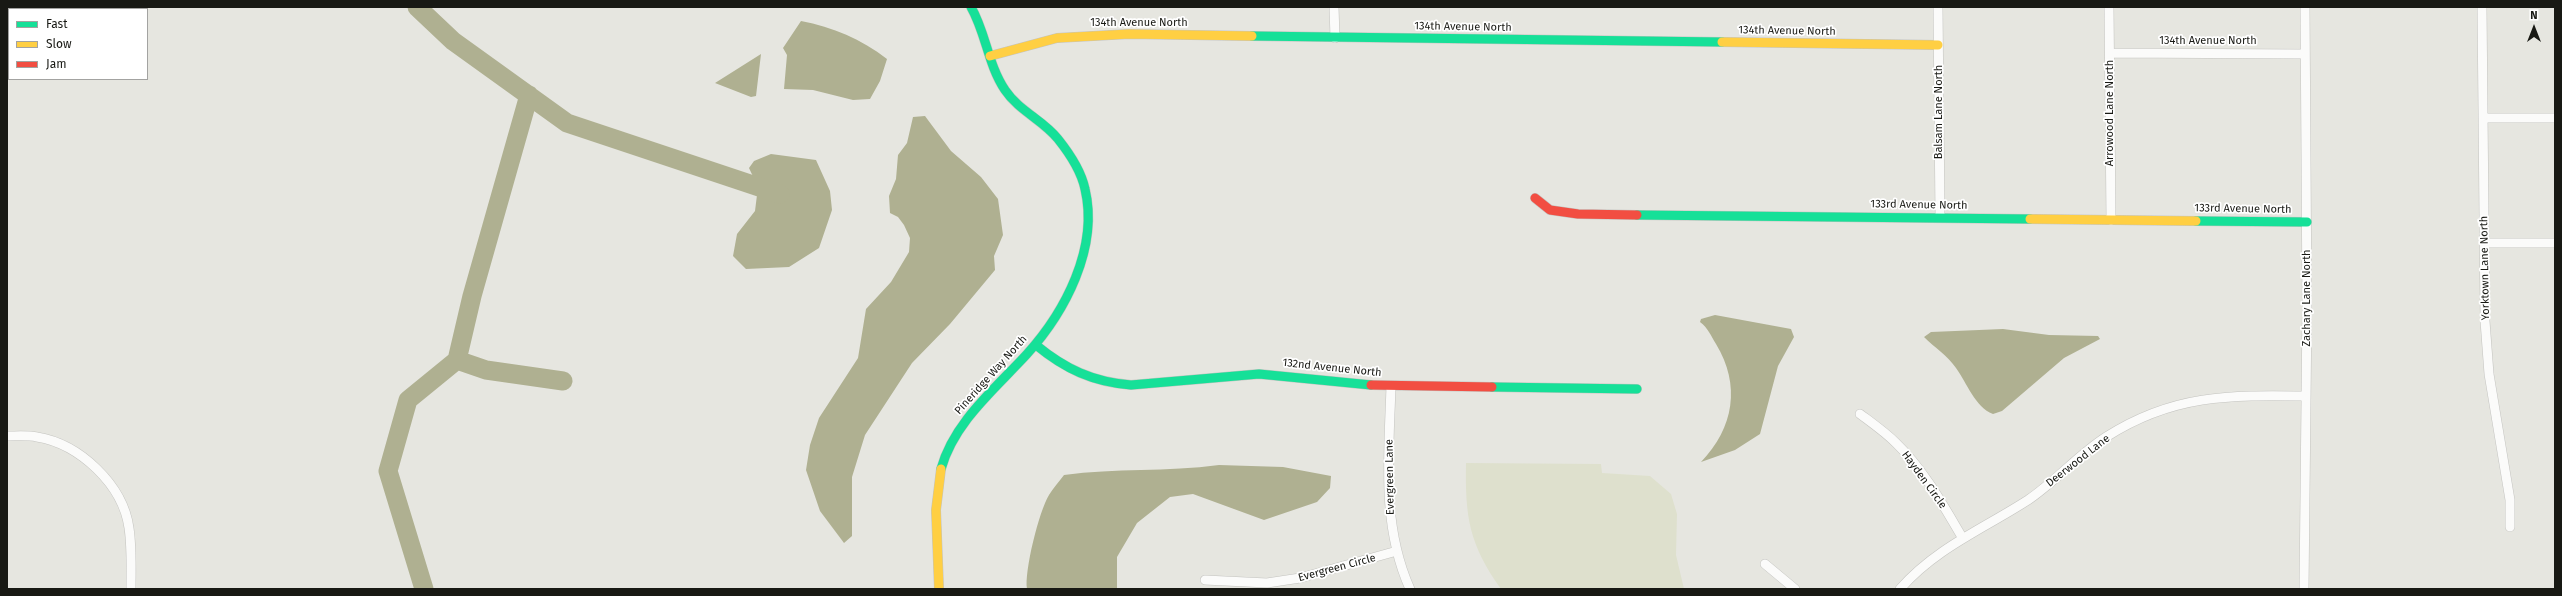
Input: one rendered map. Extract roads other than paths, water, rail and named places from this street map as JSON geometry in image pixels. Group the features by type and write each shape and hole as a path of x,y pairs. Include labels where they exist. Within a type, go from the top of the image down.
{"street":[{"name":"Pineridge Way North","path":"939,589 936,500 943,462 959,429 973,410 1036,345 1056,315 1079,270 1085,251 1089,229 1088,205 1082,182 1073,160 1057,138 1017,106 995,73 984,36 971,7"},
{"path":"1334,7 1335,38"},
{"name":"Balsam Lane North","path":"1938,7 1940,217"},
{"name":"Arrowood Lane North","path":"2110,7 2111,220"},
{"name":"Zachary Lane North","path":"2304,589 2307,222 2305,7"},
{"name":"Yorktown Lane North","path":"2482,7 2485,243 2489,374 2510,500 2510,527"},
{"name":"134th Avenue North","path":"990,56 1023,45 1088,35 1938,45"},
{"name":"134th Avenue North","path":"2110,53 2305,54"},
{"path":"2484,118 2555,118"},
{"name":"133rd Avenue North","path":"1535,198 1550,210 1578,214 2307,222"},
{"path":"2485,243 2555,242"},
{"name":"132nd Avenue North","path":"1036,345 1069,369 1085,378 1111,384 1131,385 1259,374 1358,385 1637,389"},
{"name":"Evergreen Lane","path":"1390,386 1389,503 1397,551 1410,589"},
{"name":"Deerwood Lane","path":"1900,589 1923,565 1962,537 2028,499 2105,438 2139,419 2175,405 2203,398 2236,395 2306,396"},
{"name":"Hayden Circle","path":"1860,414 1896,443 1910,458 1937,495 1962,537"},
{"path":"7,436 38,437 59,444 80,455 102,474 123,507 129,527 131,589"},
{"name":"Evergreen Circle","path":"1205,580 1266,583 1300,578 1397,551"},
{"path":"1765,564 1795,589"}],"waterway":[{"path":"417,7 453,41 567,123 780,194"},
{"path":"424,589 388,471 408,400 457,360 472,296 529,95"},
{"path":"457,360 486,370 563,381"}]}
